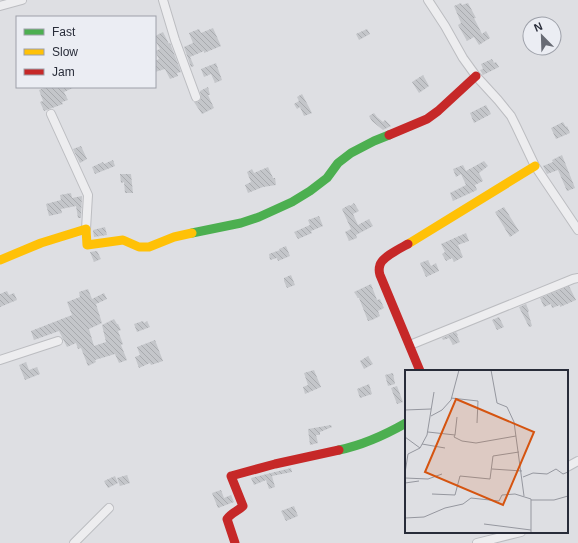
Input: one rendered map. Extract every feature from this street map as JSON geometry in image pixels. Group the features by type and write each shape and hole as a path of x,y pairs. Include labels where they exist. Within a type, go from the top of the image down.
{"street":[{"path":"0,6 22,0"},
{"path":"163,0 175,40 196,97"},
{"path":"428,0 463,58 476,76 498,100 510,116 535,166 578,230"},
{"path":"51,114 88,195 86,229 87,245 122,240 139,247 149,247 174,237 241,223 292,202 310,191 326,178 338,163 351,153 374,140 427,119 438,111 476,76"},
{"path":"420,370 380,275 380,262 535,166"},
{"path":"0,260 41,243 86,229"},
{"path":"410,345 572,278 578,278"},
{"path":"0,360 58,341"},
{"path":"235,543 227,519 228,516 240,510 243,506 231,476 275,464 350,448 384,435 405,424"},
{"path":"568,466 578,461"},
{"path":"74,543 109,508"},
{"path":"477,543 517,533"}],"building":[{"path":"461,3 462,5 468,3 482,34 486,31 490,38 479,45 474,37 467,41 458,25 461,23 454,6"},
{"path":"213,28 221,46 190,57 194,66 191,67 184,47 193,43 189,33 199,29 201,33"},
{"path":"367,29 370,34 359,40 356,34"},
{"path":"163,32 169,44 170,43 181,72 177,73 178,76 170,79 165,69 156,72 156,60 159,59 156,51 160,49 156,42 156,36"},
{"path":"492,59 499,67 483,75 480,70 483,69 481,64"},
{"path":"216,63 222,80 215,83 211,74 204,77 201,69"},
{"path":"423,75 429,86 419,93 412,82"},
{"path":"208,87 210,95 208,95 214,108 202,114 194,102 198,102 201,98 200,91"},
{"path":"44,88 73,88 64,92 68,100 62,102 63,104 44,111 40,102 43,101 39,90"},
{"path":"302,94 312,113 304,116 300,107 297,109 294,104 299,101 297,97"},
{"path":"486,105 491,114 474,123 470,113"},
{"path":"374,113 383,122 385,120 391,126 383,130 372,121 369,116"},
{"path":"563,122 566,127 567,126 570,133 556,139 551,128"},
{"path":"81,146 87,159 80,163 73,149"},
{"path":"562,155 575,188 567,191 558,170 547,174 543,166 553,162 552,160"},
{"path":"113,160 115,166 95,174 92,167 103,162 104,164"},
{"path":"484,161 488,166 479,173 483,181 475,185 477,190 453,201 450,193 466,185 461,174 456,177 453,169 463,165 466,171"},
{"path":"268,167 273,178 275,178 276,185 263,187 248,193 245,185 251,182 247,172 252,169 254,173"},
{"path":"120,174 131,174 133,193 125,193 124,182 121,183"},
{"path":"71,193 72,198 82,196 81,218 78,218 76,206 61,209 62,213 49,216 46,204 61,200 60,195"},
{"path":"354,203 359,211 353,214 358,225 369,219 373,226 356,235 357,238 349,241 345,232 351,229 342,209"},
{"path":"504,207 519,231 510,237 495,212"},
{"path":"319,216 323,226 298,239 294,232 310,225 308,220"},
{"path":"105,227 107,235 94,237 93,230"},
{"path":"466,233 469,241 458,245 463,257 454,262 452,258 446,261 442,254 445,252 441,244"},
{"path":"286,246 290,256 278,261 277,258 270,260 269,254"},
{"path":"97,251 101,259 94,262 90,252"},
{"path":"428,260 431,266 436,263 439,271 426,277 420,263"},
{"path":"291,275 295,285 287,288 284,278"},
{"path":"371,284 377,300 380,299 384,308 378,311 380,316 368,321 359,298 354,292"},
{"path":"569,286 576,300 560,307 560,305 552,308 551,304 544,307 540,298"},
{"path":"88,289 92,299 104,293 107,299 96,304 102,323 89,329 94,346 106,342 102,325 114,319 121,330 118,331 123,344 121,345 127,360 119,363 115,354 95,360 96,362 88,366 81,348 78,349 76,343 67,347 59,331 34,340 31,331 72,315 67,302 80,297 79,292"},
{"path":"7,291 9,295 14,293 17,300 0,307 0,294"},
{"path":"526,304 532,326 529,327 519,307"},
{"path":"499,317 504,327 497,330 492,320"},
{"path":"143,321 144,323 147,321 150,327 137,332 134,324"},
{"path":"456,332 460,342 453,345 449,338 443,340 442,338"},
{"path":"155,340 163,361 151,365 150,363 139,368 135,357 140,355 137,347"},
{"path":"368,356 373,364 364,369 360,361"},
{"path":"26,362 29,370 37,367 40,374 25,380 19,365"},
{"path":"314,370 321,387 305,394 303,387 308,385 304,373"},
{"path":"393,373 395,384 388,386 385,375"},
{"path":"369,384 372,394 360,398 357,389"},
{"path":"397,386 403,402 397,404 391,388"},
{"path":"331,425 332,427 320,432 320,435 316,435 318,443 310,445 308,429"},
{"path":"291,468 292,472 272,476 275,487 269,489 266,480 254,485 251,478"},
{"path":"127,475 130,483 120,486 117,478"},
{"path":"115,476 118,483 108,488 104,481"},
{"path":"221,490 224,498 231,495 234,502 218,508 212,493"},
{"path":"294,506 298,516 286,521 281,511"}],"traffic: fast":[{"path":"192,233 241,223 259,217 292,202 327,178 338,163 351,153 389,135"},
{"path":"339,450 374,439 405,424"}],"traffic: slow":[{"path":"408,244 535,166"},
{"path":"0,260 41,243 86,229 87,245 123,240 139,247 149,247 174,237 192,233"}],"traffic: jam":[{"path":"389,135 427,119 438,111 476,76"},
{"path":"408,244 384,259 381,262 379,271 420,370"},
{"path":"235,543 227,519 230,515 243,506 231,476 275,464 339,450"}]}
